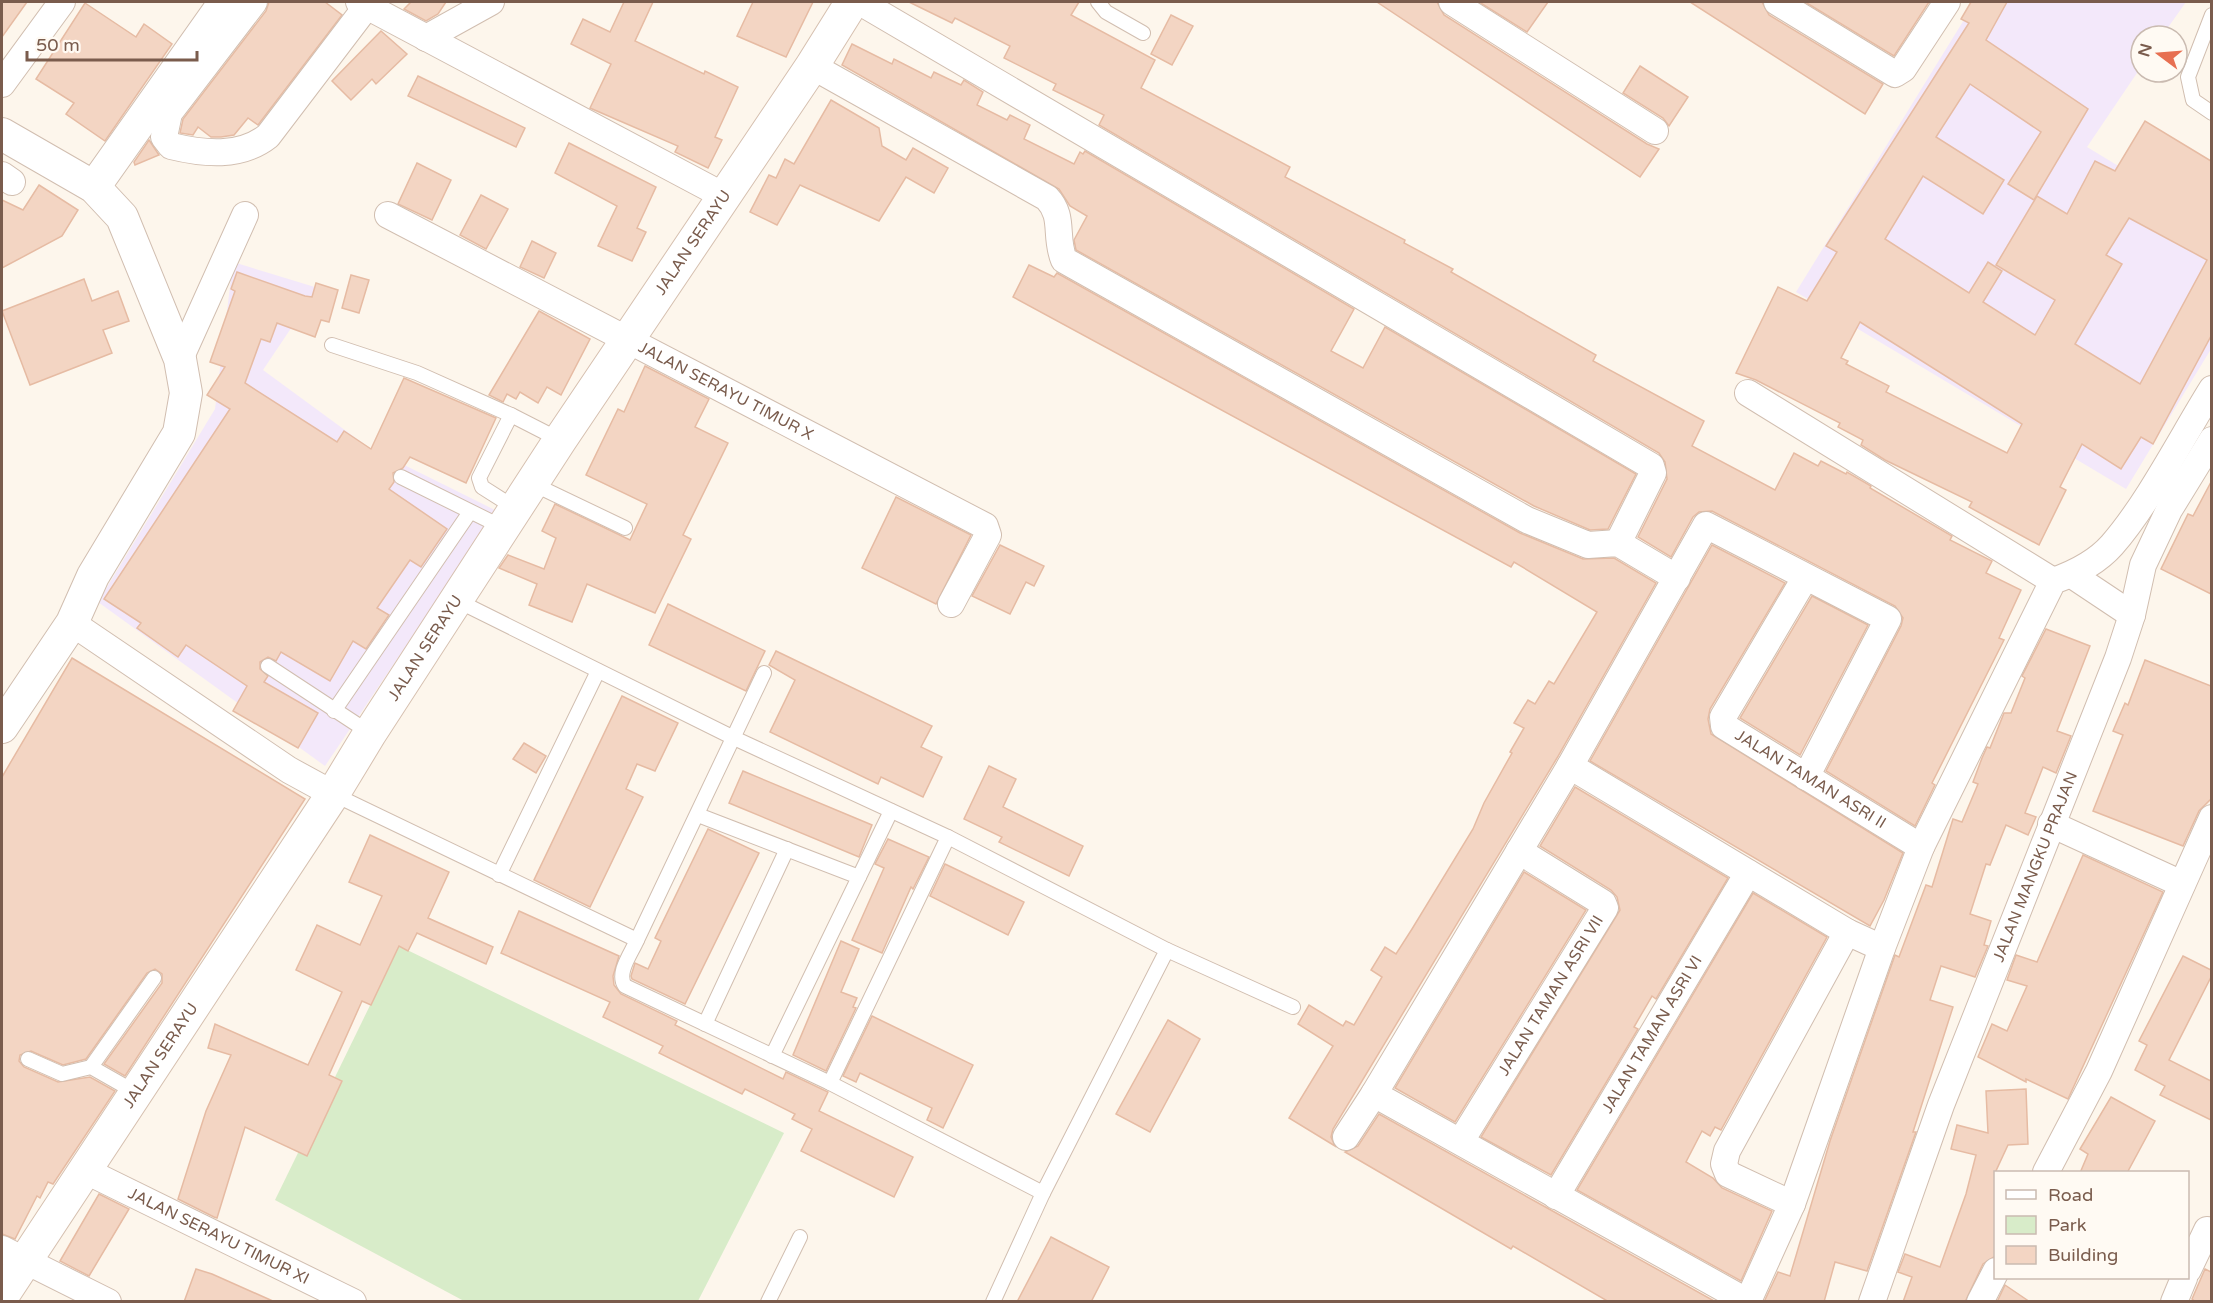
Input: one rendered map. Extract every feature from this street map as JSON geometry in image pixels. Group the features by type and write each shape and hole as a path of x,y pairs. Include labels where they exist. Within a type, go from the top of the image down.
{"main road":[{"name":"JALAN SERAYU","path":"2,1296 13,1254 84,1170 333,794 560,440 812,66 852,2"}],"street":[{"path":"2,84 62,2"},
{"path":"98,191 225,2"},
{"path":"254,2 169,113 164,137 171,146 199,152 234,152 259,143 268,136 365,3 439,45 724,196"},
{"path":"439,45 491,2"},
{"path":"860,2 1652,466 1653,473 1618,543"},
{"path":"1452,2 1655,132"},
{"path":"1777,2 1895,74 1904,69 1947,2"},
{"path":"812,66 1047,198 1057,209 1059,248 1065,260 1527,520 1588,545 1618,543 1677,578"},
{"path":"2,134 98,191 122,217 180,359 186,393 178,433 93,576 72,623 2,727"},
{"path":"180,359 245,215"},
{"name":"JALAN SERAYU TIMUR X","path":"388,215 985,526 988,535 951,604"},
{"path":"1374,1094 1748,1301 1792,1204 1882,948 1921,847 2063,578 2111,547 2141,504 2211,389"},
{"path":"1748,393 2063,578 2132,615"},
{"name":"JALAN MANGKU PRAJAN","path":"1872,1302 1941,1105 2118,658 2132,615 2143,565 2169,510 2211,441"},
{"path":"1346,1137 1570,766 1706,525 1888,619 1806,777"},
{"name":"JALAN TAMAN ASRI II","path":"1805,578 1723,717 1724,726 1921,847"},
{"path":"72,623 289,770 333,794"},
{"path":"1570,766 1847,932 1882,948"},
{"path":"2047,1171 2099,1071 2211,818"},
{"path":"2051,824 2182,884"},
{"name":"JALAN TAMAN ASRI VII","path":"1461,1141 1605,908 1603,903 1519,851"},
{"name":"JALAN TAMAN ASRI VI","path":"1556,1196 1748,873"},
{"path":"1792,1204 1728,1174 1724,1164 1727,1151 1847,932"},
{"name":"JALAN SERAYU TIMUR XI","path":"84,1170 354,1302"},
{"path":"2189,1266 2206,1230"},
{"path":"13,1254 108,1302"},
{"path":"1980,1302 1994,1273"},
{"path":"2174,1302 2184,1279"}],"lane":[{"path":"1098,2 1106,12 1143,33"},
{"path":"2211,15 2188,81 2193,100 2211,114"},
{"path":"332,345 417,373 511,415 560,440"},
{"path":"511,415 479,478 482,487 518,507"},
{"path":"401,477 470,512 518,507 625,528"},
{"path":"334,711 470,512"},
{"path":"456,600 734,738 948,837 1167,950 1293,1007"},
{"path":"268,666 370,733"},
{"path":"499,875 598,671"},
{"path":"764,673 622,972 622,981 625,986 830,1083 1043,1192"},
{"path":"333,794 637,940"},
{"path":"772,1056 891,811"},
{"path":"698,815 859,877"},
{"path":"830,1083 948,837"},
{"path":"705,1024 787,849"},
{"path":"993,1302 1043,1192 1167,950"},
{"path":"28,1059 62,1074 91,1067 154,978"},
{"path":"91,1067 135,1092"},
{"path":"768,1302 800,1237"}],"shaded area":[{"path":"1975,2 2186,2 2170,24 2129,24 2130,84 2087,147 2211,222 2211,349 2126,489 1796,292"},
{"path":"233,262 318,288 263,370 368,447 497,511 325,766 98,602 215,409"}],"green space":[{"path":"399,946 784,1133 698,1301 464,1301 275,1200"}],"building":[{"path":"2,2 27,2 2,37"},
{"path":"269,2 325,2 342,15 258,125 248,118 234,135 221,137 211,137 198,127 193,135 180,133 183,119 266,11"},
{"path":"411,2 446,2 438,14 426,21 404,9"},
{"path":"624,2 653,2 635,41 704,74 705,71 738,87 715,137 722,140 708,168 675,152 678,146 590,108 611,64 571,44 583,19 610,32"},
{"path":"753,2 813,2 786,57 737,36"},
{"path":"909,2 1079,2 1071,15 1155,60 1141,88 1290,167 1285,177 1405,240 1404,243 1453,269 1451,272 1596,355 1593,361 1704,421 1692,446 1775,490 1794,453 1818,466 1821,461 1871,486 1870,488 1952,536 1950,540 1992,561 1986,573 2021,590 1999,638 2004,640 1932,783 1935,785 1915,826 1826,771 1901,626 1903,618 1895,606 1712,511 1699,512 1693,517 1671,557 1638,537 1667,479 1665,462 1659,453 1099,125 1104,115 1053,90 1056,84 1004,58 1010,46 955,18 952,23"},
{"path":"1377,2 1437,2 1444,15 1647,144 1659,149 1640,177"},
{"path":"1479,2 1548,2 1527,32"},
{"path":"1690,2 1762,2 1769,15 1883,84 1865,114"},
{"path":"1805,2 1929,2 1894,56"},
{"path":"1971,2 2007,2 1986,40 2088,109 2034,200 2008,184 2041,132 1970,84 1936,137 2004,180 1983,214 1923,176 1885,239 1969,293 1988,262 2002,271 1983,302 2035,335 2055,300 1996,265 2037,196 2067,214 2095,161 2115,171 2145,121 2211,161 2211,336 2153,444 2141,437 2121,469 2082,444 2060,487 2066,490 2039,545 1969,507 1972,502 1885,460 1861,445 1863,440 1838,427 1840,423 1756,380 1736,373 1778,287 1807,301 1837,252 1826,246 1969,23 1961,19","holes":["2129,218 2207,260 2140,384 2075,344 2122,264 2106,255","1860,322 2022,424 2007,453 1886,392 1889,386 1846,364 1848,361 1841,358"]},
{"path":"85,3 136,37 144,24 172,44 105,141 66,114 74,103 36,79"},
{"path":"1171,15 1193,26 1172,65 1151,54"},
{"path":"381,31 407,54 376,84 372,79 351,100 332,81"},
{"path":"852,44 892,64 894,59 931,78 934,72 961,85 964,80 983,92 977,105 1007,120 1010,115 1030,125 1024,139 1074,164 1080,152 1083,154 1085,151 1354,309 1331,351 1363,368 1385,327 1636,474 1608,529 1590,530 1534,506 1076,250 1074,240 1087,216 1070,206 1059,189 842,65"},
{"path":"1640,66 1688,97 1669,126 1663,118 1623,93"},
{"path":"418,76 525,128 516,147 408,96"},
{"path":"831,100 879,128 882,146 906,160 913,148 948,168 934,193 906,177 879,221 800,185 777,225 750,212 769,175 776,178 785,159 794,164"},
{"path":"149,140 159,155 135,165 134,162"},
{"path":"569,143 656,187 637,228 646,232 632,261 598,246 617,206 555,173"},
{"path":"417,163 451,180 432,220 398,204"},
{"path":"39,185 78,210 62,236 2,268 2,200 23,210"},
{"path":"481,195 508,209 486,249 460,235"},
{"path":"532,241 556,253 544,278 520,267"},
{"path":"1029,265 1054,277 1057,273 1520,533 1583,559 1614,558 1656,583 1557,758 1333,1129 1331,1137 1335,1146 1289,1118 1333,1046 1298,1024 1309,1005 1343,1026 1346,1021 1354,1025 1382,977 1371,970 1385,947 1396,954 1473,829 1484,803 1524,728 1514,723 1528,700 1535,704 1549,681 1554,684 1597,612 1514,562 1511,567 1013,297"},
{"path":"237,272 305,296 312,297 316,283 338,290 329,322 321,320 315,337 277,323 270,342 261,339 245,383 337,442 344,431 371,449 404,378 496,418 466,483 410,457 403,468 393,473 394,482 389,489 447,529 421,567 410,560 377,608 389,615 366,649 353,641 330,681 281,652 276,661 268,657 260,662 260,669 268,676 264,682 318,713 298,748 233,711 247,686 186,645 178,657 137,628 141,623 104,599 230,409 207,395 225,367 210,362 235,291 231,289"},
{"path":"351,275 369,280 359,313 342,308"},
{"path":"84,279 92,301 118,291 129,321 103,330 112,353 30,385 2,311"},
{"path":"539,311 590,339 561,395 547,387 538,403 520,392 516,399 507,394 503,402 489,395"},
{"path":"645,366 709,399 695,427 728,443 683,535 691,539 655,613 587,584 572,622 529,605 537,584 499,568 508,555 544,569 556,538 542,531 555,504 630,540 647,504 586,475 618,409 624,412"},
{"path":"2211,482 2211,594 2161,569 2188,514 2193,516"},
{"path":"896,497 971,535 936,604 862,568"},
{"path":"1000,545 1044,566 1034,586 1026,582 1010,614 972,596"},
{"path":"1712,545 1785,583 1710,709 1708,719 1711,734 1903,853 1884,900 1870,926 1590,761"},
{"path":"1812,596 1868,625 1800,755 1740,718"},
{"path":"668,604 765,651 746,691 649,645"},
{"path":"2046,629 2090,646 2057,731 2071,736 2056,773 2043,767 2025,813 2036,817 2028,835 2006,825 1990,865 1986,864 1970,914 1991,921 1984,945 1988,946 1975,977 1941,966 1930,1000 1953,1007 1913,1132 1916,1132 1867,1271 1835,1262 1824,1302 1764,1302 1778,1272 1790,1276 1830,1141 1895,955 1899,957 1926,885 1932,887 1953,819 1962,822 1978,784 1973,782 1982,758 1987,747 1990,748 2004,713 2011,713 2025,678 2022,676"},
{"path":"776,651 932,726 921,747 942,757 923,797 881,777 878,784 770,732 795,680 769,665"},
{"path":"72,658 305,799 125,1076 104,1064 162,983 162,974 155,969 147,973 86,1059 63,1065 31,1051 20,1055 19,1061 24,1067 58,1082 90,1077 115,1091 53,1184 48,1182 40,1198 37,1196 15,1239 2,1234 2,777"},
{"path":"2145,660 2211,686 2211,799 2199,811 2183,846 2093,811 2123,735 2113,731 2125,703 2128,705"},
{"path":"622,696 678,723 655,771 637,764 626,789 643,797 590,907 534,880"},
{"path":"524,743 546,756 536,773 513,759"},
{"path":"989,766 1016,779 1003,807 1083,846 1069,876 999,842 1002,837 964,819"},
{"path":"743,771 872,825 859,857 729,803"},
{"path":"1575,787 1728,878 1656,999 1652,996 1634,1027 1638,1029 1551,1175 1481,1137 1620,910 1617,897 1611,890 1540,846"},
{"path":"708,829 759,853 685,1004 632,979 631,976 635,963 648,969 661,941 655,938"},
{"path":"370,835 449,872 428,918 493,947 486,964 417,933 408,951 399,946 371,1005 362,1001 329,1075 342,1081 307,1156 245,1127 217,1218 214,1217 178,1199 206,1111 231,1055 208,1048 215,1024 308,1065 342,992 296,970 317,925 360,945 382,896 349,882"},
{"path":"888,839 929,857 913,889 911,887 882,953 852,940 884,868 875,864"},
{"path":"2083,855 2163,892 2068,1099 2026,1079 2026,1082 1978,1057 1992,1024 2007,1031 2027,986 2007,980 2016,955 2037,962"},
{"path":"945,864 1024,902 1008,935 930,896"},
{"path":"1524,872 1586,910 1455,1122 1395,1088"},
{"path":"1753,893 1827,937 1721,1130 1715,1127 1710,1136 1702,1131 1686,1162 1713,1178 1722,1188 1772,1211 1741,1281 1577,1190"},
{"path":"519,911 619,956 613,976 614,985 621,994 677,1021 675,1025 783,1079 786,1072 828,1092 819,1111 913,1157 894,1197 801,1151 812,1129 792,1119 795,1114 745,1089 742,1094 659,1053 663,1046 603,1017 610,1002 501,953"},
{"path":"841,941 859,949 841,992 857,998 853,1007 856,1008 826,1071 793,1055"},
{"path":"2183,956 2211,970 2211,977 2169,1060 2211,1081 2211,1120 2160,1095 2165,1086 2135,1070 2147,1045 2139,1041"},
{"path":"872,1016 973,1065 943,1128 927,1120 932,1108 860,1073 856,1082 843,1076"},
{"path":"1168,1020 1200,1039 1150,1132 1116,1114"},
{"path":"2026,1089 2028,1144 2008,1145 1994,1171 1994,1257 1983,1264 1965,1302 1903,1302 1912,1277 1898,1272 1905,1254 1940,1267 1966,1194 1976,1155 1951,1149 1957,1125 1988,1133 1986,1091"},
{"path":"2111,1097 2155,1121 2128,1171 2081,1171 2088,1154 2080,1149"},
{"path":"1379,1114 1716,1302 1609,1302 1513,1246 1511,1249 1345,1152 1358,1146"},
{"path":"99,1194 129,1209 89,1276 60,1261"},
{"path":"1051,1237 1109,1267 1091,1302 1017,1302"},
{"path":"196,1269 212,1274 275,1302 184,1302"},
{"path":"2205,1269 2211,1272 2211,1302 2196,1302 2192,1299"},
{"path":"2005,1285 2030,1302 1997,1302"}]}
